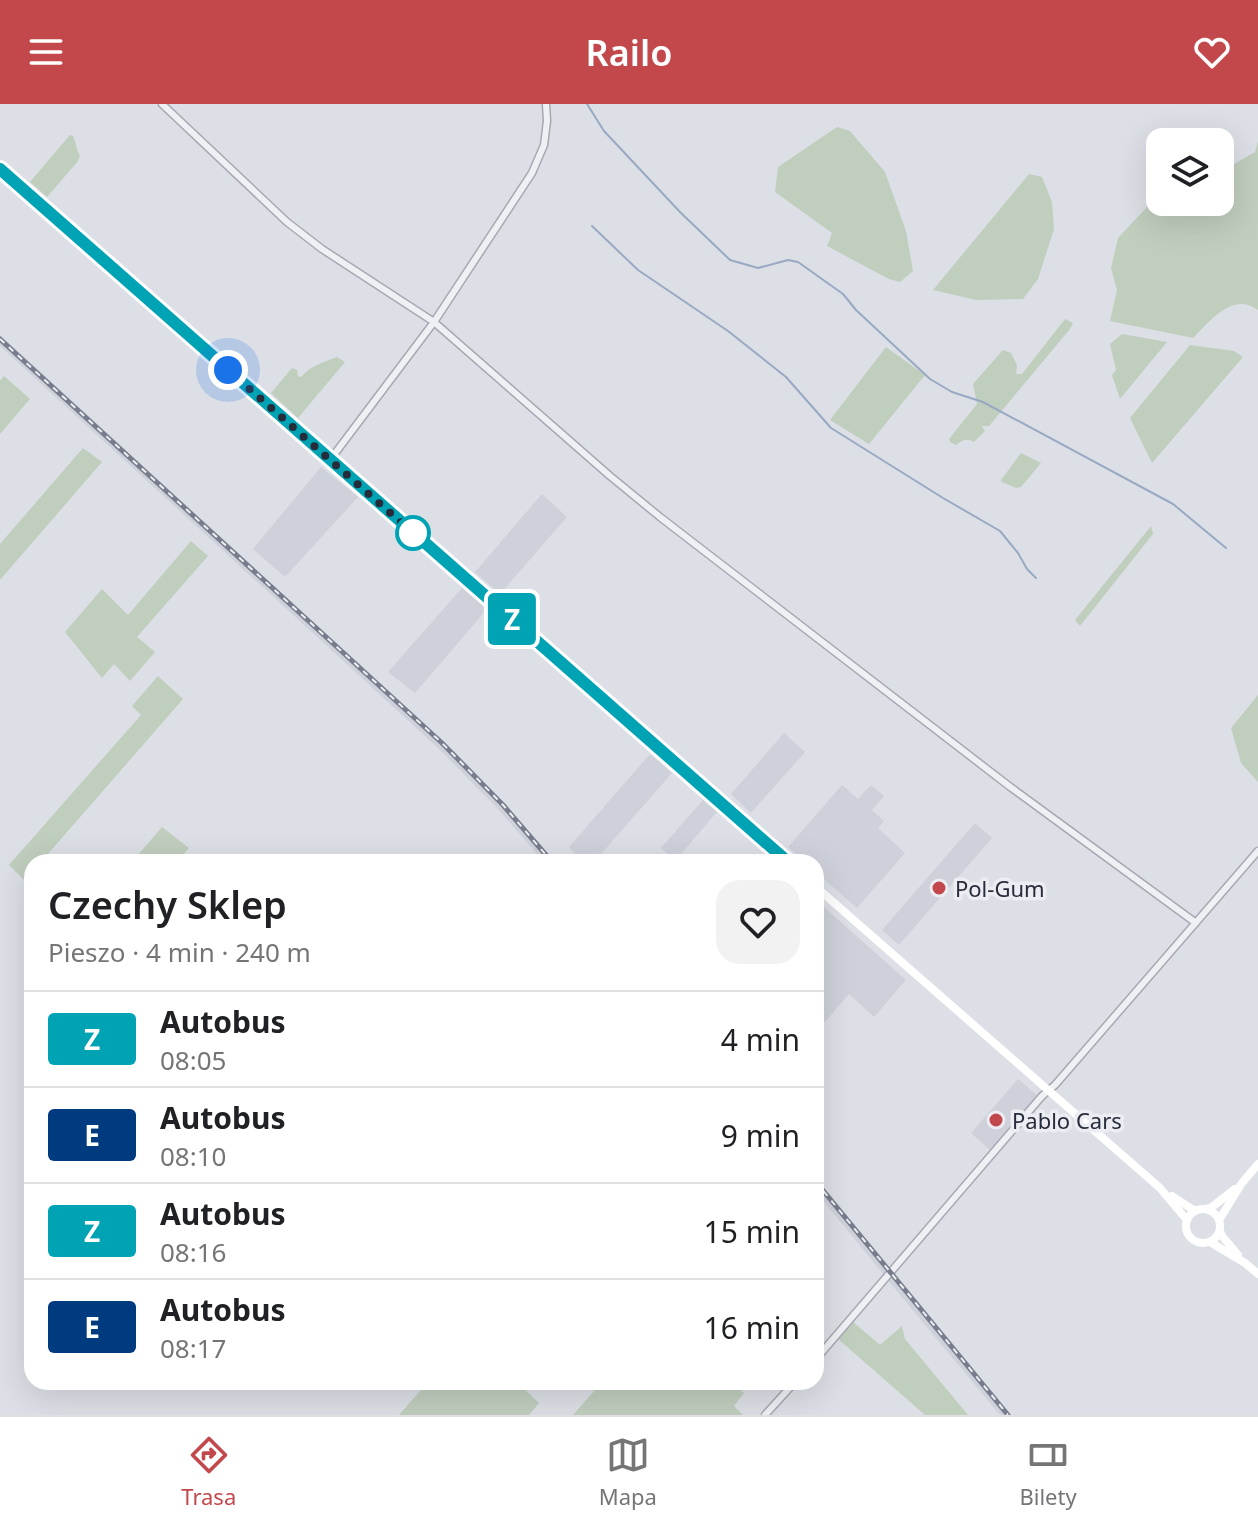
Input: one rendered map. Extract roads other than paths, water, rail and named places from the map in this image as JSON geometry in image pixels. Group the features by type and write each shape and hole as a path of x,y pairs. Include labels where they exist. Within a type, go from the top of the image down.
{"main road":[{"path":"0,169 779,854"},
{"path":"824,894 1160,1188 1195,1211"},
{"path":"1219,1220 1258,1164"},
{"path":"1220,1231 1215,1240 1199,1243 1189,1237 1187,1220 1195,1211 1212,1207 1242,1183"},
{"path":"1160,1188 1187,1220"},
{"path":"1206,1209 1216,1215 1222,1236 1245,1263"},
{"path":"1210,1242 1258,1274"}],"street":[{"path":"162,104 287,222 322,249 434,322 660,517 1009,786 1196,923"},
{"path":"330,460 434,322 532,173 544,145 546,104"},
{"path":"824,1349 1258,851"},
{"path":"765,1415 788,1390"}],"waterway":[{"path":"587,104 604,131 730,260 758,268 788,260 798,262 843,294 930,379 952,392 983,402 1173,504 1226,548"},
{"path":"592,226 638,270 728,331 786,377 831,428 1000,531 1036,578"}],"railway":[{"path":"0,339 442,743 503,805 545,854"},
{"path":"824,1192 1008,1415"}],"place":[{"name":"Pol-Gum","path":"939,888"},
{"name":"Pablo Cars","path":"996,1120"}]}
